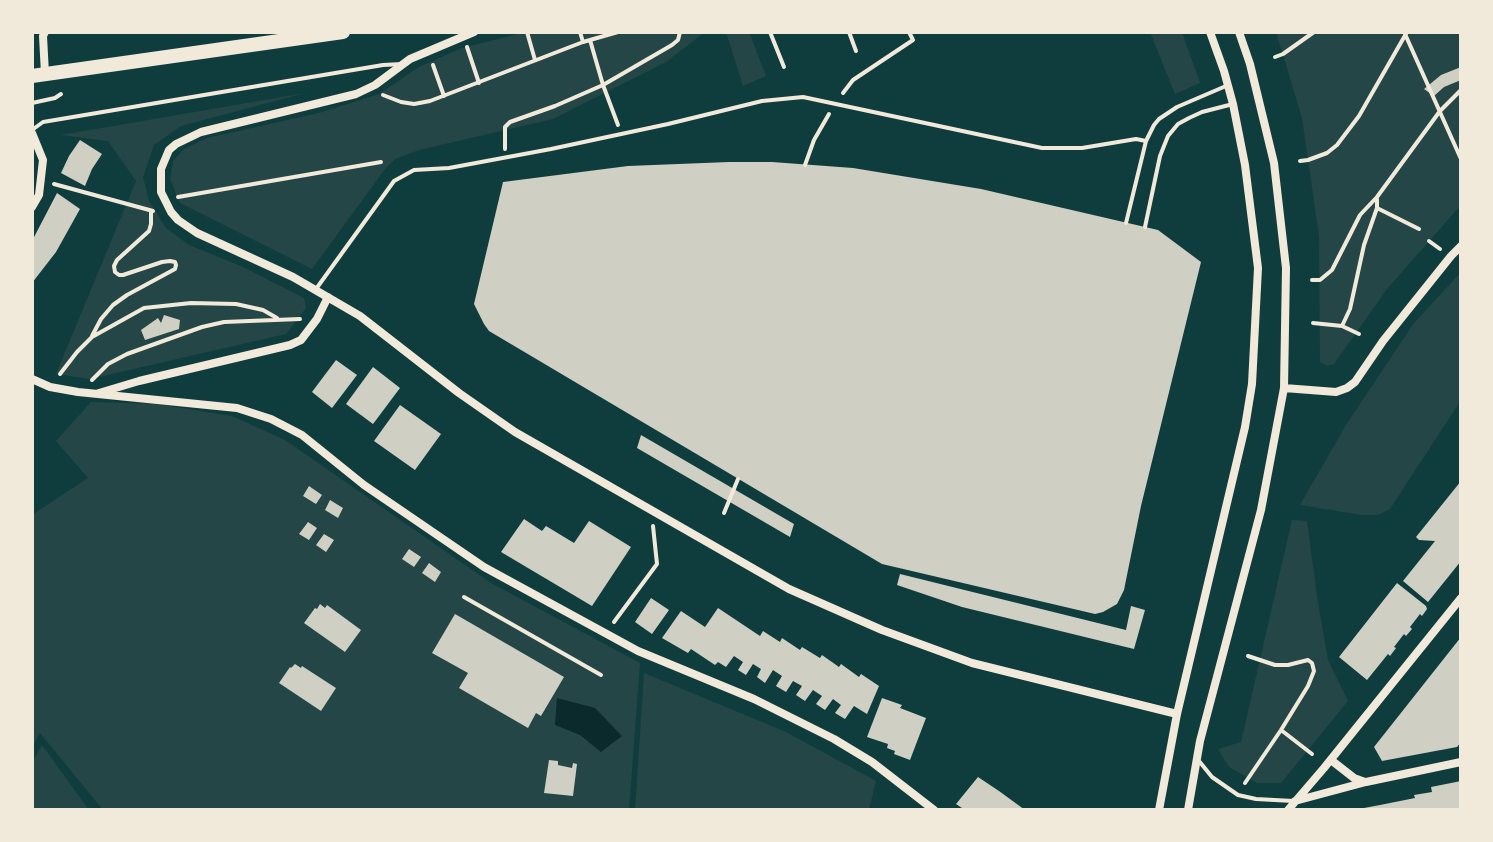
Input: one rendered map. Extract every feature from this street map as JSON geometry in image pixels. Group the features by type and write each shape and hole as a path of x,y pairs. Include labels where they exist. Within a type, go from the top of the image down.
{"main road":[{"path":"39,75 343,32"}],"street":[{"path":"474,32 404,63 375,85 348,97 188,137 169,150 163,160 160,181 166,203 178,220 197,233 293,277 360,316 515,432 789,589 907,640 972,663 1177,714"},
{"path":"1159,810 1177,714 1245,427 1252,384 1258,268 1245,165 1233,104 1210,32"},
{"path":"1188,810 1200,741 1261,510 1284,388 1286,268 1274,163 1239,32"},
{"path":"39,75 43,33"},
{"path":"32,131 43,160 39,195 32,207"},
{"path":"1284,388 1336,392 1355,382 1383,341 1461,246"},
{"path":"94,395 139,381 290,345 301,340 328,297"},
{"path":"32,379 50,387 94,395 237,408 271,419 302,435 364,485 484,567 638,651 754,699 834,739 872,762 934,810"},
{"path":"1288,810 1461,598"},
{"path":"1331,760 1354,778 1366,782"},
{"path":"1295,801 1461,762"}],"lane":[{"path":"770,32 784,67"},
{"path":"849,32 856,51"},
{"path":"32,131 43,122 404,63"},
{"path":"1126,223 1146,141 1154,125 1166,114 1228,85"},
{"path":"316,290 394,181 414,170 449,168 622,135 762,101 803,97 1042,148 1082,148 1136,139 1146,141"},
{"path":"1145,227 1160,156 1168,136 1178,124 1189,118 1233,104"},
{"path":"464,597 601,675"},
{"path":"1197,758 1212,777 1238,795 1295,801"}],"path":[{"path":"527,32 535,60"},
{"path":"580,32 583,42"},
{"path":"377,93 414,104 444,96 583,42 618,32"},
{"path":"506,157 505,127 510,122 603,85 656,57 678,40 680,32"},
{"path":"805,165 814,140 853,80 913,40 909,32"},
{"path":"1275,57 1314,32"},
{"path":"1405,32 1461,159"},
{"path":"1300,161 1327,153 1337,145 1388,68 1405,32"},
{"path":"590,40 611,110"},
{"path":"467,45 479,83"},
{"path":"431,59 444,96"},
{"path":"1312,280 1320,280 1332,270 1360,215 1377,197 1440,111 1461,90"},
{"path":"32,103 61,94"},
{"path":"1456,147 1461,141"},
{"path":"174,198 381,162"},
{"path":"40,180 151,211 149,231 117,260 114,266 119,275 162,262 175,262 176,265 175,269 113,305 92,337"},
{"path":"1342,326 1350,309 1364,245 1377,208 1377,197"},
{"path":"1377,208 1419,229"},
{"path":"57,377 92,337 144,308 191,303 236,304 263,310 277,318"},
{"path":"90,382 108,364 127,354 202,327 224,322 306,319"},
{"path":"1313,323 1342,326 1359,334"},
{"path":"724,513 738,479"},
{"path":"617,618 657,564 652,511"},
{"path":"1245,783 1281,730 1314,671 1308,660 1275,665 1248,656"},
{"path":"1281,730 1312,754"}],"shaded area":[{"path":"526,32 705,32 666,62 553,119 419,150 395,159 312,269 180,203 170,179 173,161 184,149 207,138 319,113 379,94 419,67 462,48"},
{"path":"726,32 749,32 766,76 743,86"},
{"path":"1150,32 1182,32 1200,83 1175,94"},
{"path":"1276,32 1461,32 1461,205 1387,289 1334,364 1327,366 1320,362 1319,236 1302,118"},
{"path":"305,93 181,126 154,145 143,177 149,201 166,228 189,245 241,266 304,298 306,308 286,334 90,379 56,374 136,181 108,141 61,135"},
{"path":"1461,272 1461,400 1390,509 1378,515 1362,515 1300,505 1346,425 1414,323"},
{"path":"91,402 156,404 232,416 285,440 491,583 640,663 629,810 103,810 40,733 32,747 32,515 88,478 56,441"},
{"path":"1292,520 1307,521 1328,660 1348,701 1281,783 1257,783 1229,767 1218,749 1241,742"},
{"path":"644,673 786,732 876,781 869,810 635,810"},
{"path":"557,698 595,708 622,736 601,752 580,735 555,725"},
{"path":"42,745 89,810 32,810 32,763"}],"building":[{"path":"1461,67 1461,80 1444,87 1434,96 1424,89 1441,75"},
{"path":"80,140 102,154 85,186 61,173"},
{"path":"729,162 853,168 981,189 1158,230 1201,262 1141,506 1124,590 1117,604 1095,614 882,564 489,331 484,324 474,304 503,182 628,166"},
{"path":"57,193 80,209 56,252 32,283 32,241"},
{"path":"164,315 180,320 179,329 145,340 141,330 158,318 161,323"},
{"path":"336,360 357,375 332,408 312,392"},
{"path":"373,367 400,388 373,424 346,404"},
{"path":"400,405 441,434 415,470 374,441"},
{"path":"641,435 794,524 790,537 637,448"},
{"path":"1461,481 1461,561 1428,602 1403,581 1435,541 1416,537"},
{"path":"309,486 322,495 316,504 303,496"},
{"path":"330,500 343,508 338,518 325,510"},
{"path":"524,519 542,531 546,526 574,543 589,521 631,547 592,606 501,552"},
{"path":"308,522 317,528 309,540 299,534"},
{"path":"324,534 334,540 326,552 316,545"},
{"path":"409,549 421,557 414,567 402,559"},
{"path":"429,563 441,572 435,582 422,573"},
{"path":"900,574 1126,630 1131,606 1145,610 1134,649 962,607 897,585"},
{"path":"1397,583 1427,609 1367,680 1339,657"},
{"path":"651,598 669,610 652,634 635,622"},
{"path":"320,604 325,608 327,605 361,630 345,652 304,623"},
{"path":"718,608 760,636 763,631 780,642 782,638 800,650 802,647 820,658 822,655 839,667 841,664 879,686 867,714 854,706 845,719 835,713 841,705 833,699 825,710 816,704 822,696 813,690 805,701 796,695 802,686 793,681 786,692 776,686 782,676 773,670 765,683 757,677 761,669 753,664 746,675 738,670 743,662 734,656 726,667 718,662 715,665 691,649 688,653 662,638 681,611 705,627"},
{"path":"455,614 564,677 541,716 536,713 528,728 459,688 468,673 432,653"},
{"path":"1461,637 1461,742 1457,747 1382,761 1374,747"},
{"path":"295,664 336,688 321,711 279,683"},
{"path":"882,698 926,718 910,760 894,754 895,751 887,748 888,744 867,737"},
{"path":"549,760 572,768 573,763 577,764 573,796 544,793"},
{"path":"978,777 1025,810 965,810 956,804"},
{"path":"1461,781 1461,810 1364,810 1415,798 1414,795 1432,792 1431,787"}]}
